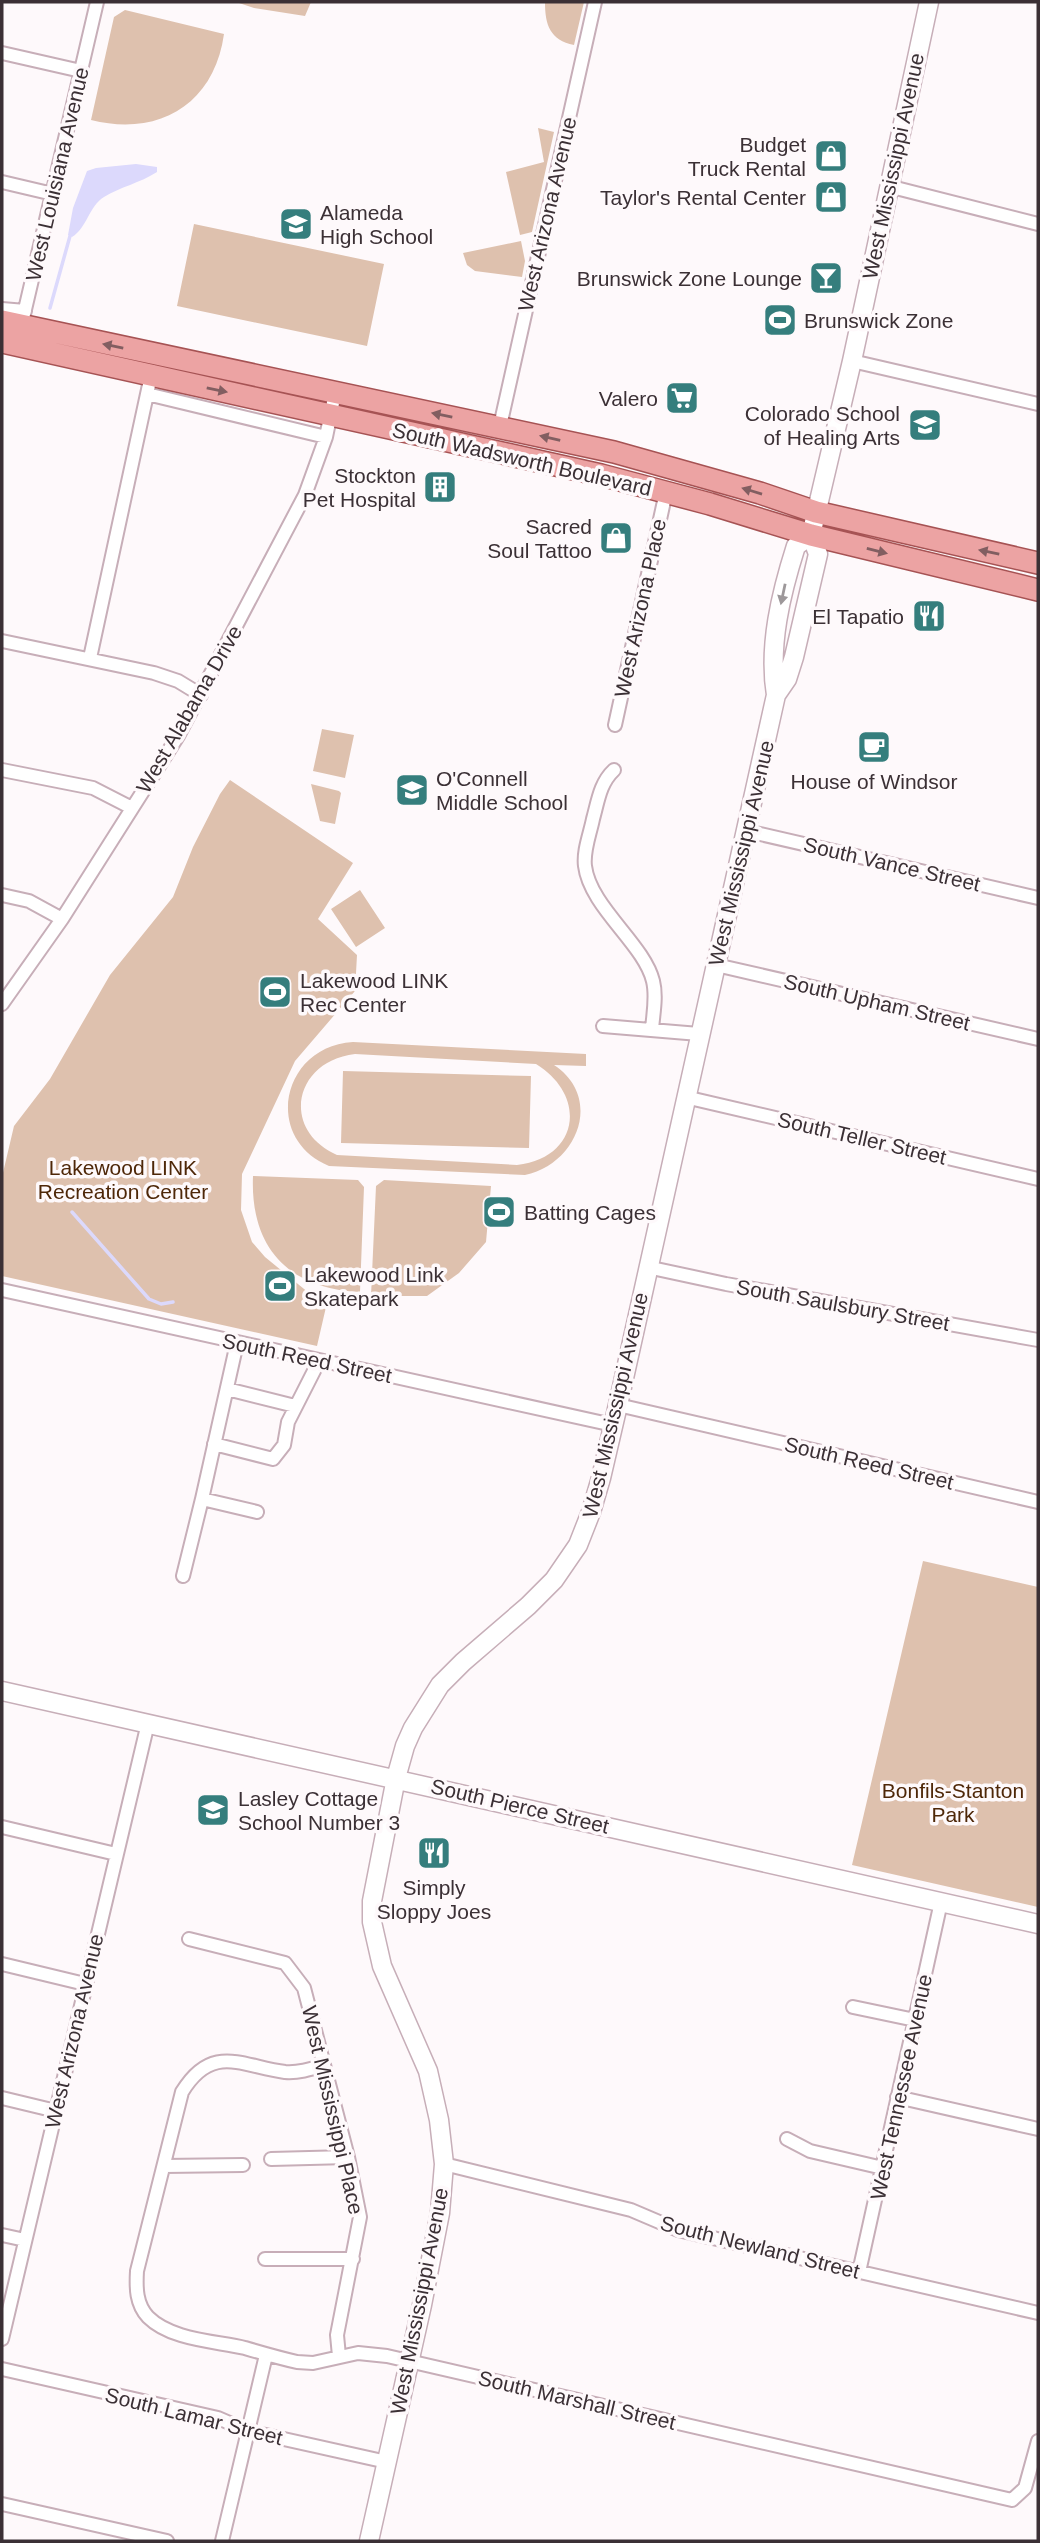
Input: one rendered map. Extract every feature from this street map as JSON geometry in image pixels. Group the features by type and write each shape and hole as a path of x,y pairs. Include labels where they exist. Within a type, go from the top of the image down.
{"main road":[{"name":"West Mississippi Avenue","path":"776,695 787,679 794,657 816,564 818,554 811,535 852,361 929,2"},
{"name":"South Wadsworth Boulevard","path":"13,329 155,355 500,426 662,465 816,512 1038,563"},
{"name":"South Wadsworth Boulevard","path":"13,329 149,385 331,415 422,435 666,492 811,535 1038,590"},
{"path":"422,435 444,432 492,438 498,434 500,426"},
{"name":"West Mississippi Avenue","path":"369,2541 440,2213 444,2164 439,2120 428,2071 382,1966 373,1930 372,1900 396,1778 413,1728 440,1685 554,1580 573,1553 591,1512 618,1405 776,695 773,657 784,590 796,546 811,535"},
{"path":"1003,582 1009,574 1038,576"},
{"name":"South Pierce Street","path":"2,1691 1038,1924"}],"street":[{"name":"West Louisiana Avenue","path":"13,329 53,194 97,2"},
{"name":"West Arizona Avenue","path":"500,426 595,2"},
{"path":"2,52 81,71"},
{"path":"2,182 53,194"},
{"path":"888,186 989,209 1038,224"},
{"name":"South Wadsworth Boulevard","path":"2,309 13,329"},
{"path":"90,658 155,355"},
{"path":"852,361 1038,404"},
{"name":"South Wadsworth Boulevard","path":"149,385 326,437"},
{"name":"West Alabama Drive","path":"2,1004 61,919 178,736 201,695 305,495 326,437 335,393"},
{"name":"West Arizona Place","path":"615,725 666,492"},
{"path":"2,641 154,673 178,681 201,695"},
{"path":"2,770 93,788 132,808"},
{"path":"614,770 606,778 598,799 585,868 594,891 652,976 655,995 652,1030"},
{"name":"South Vance Street","path":"747,831 1038,898"},
{"path":"2,895 29,901 61,919"},
{"name":"South Upham Street","path":"716,965 1038,1040"},
{"path":"603,1026 699,1034"},
{"name":"South Teller Street","path":"685,1097 1038,1179"},
{"name":"South Saulsbury Street","path":"648,1267 737,1286 1038,1340"},
{"name":"South Reed Street","path":"2,1290 613,1425"},
{"path":"184,1576 237,1343"},
{"path":"215,1444 273,1459 284,1445 288,1422 319,1361"},
{"path":"227,1389 295,1406"},
{"name":"South Reed Street","path":"618,1405 1038,1502"},
{"path":"202,1499 257,1512"},
{"name":"West Arizona Avenue","path":"2,2339 148,1723"},
{"path":"2,1827 116,1854"},
{"name":"West Tennessee Avenue","path":"859,2272 941,1902"},
{"name":"West Mississippi Place","path":"189,1939 285,1963 304,1988 348,2157 360,2217 337,2335 339,2356"},
{"path":"2,1964 85,1984"},
{"path":"853,2007 915,2020"},
{"path":"243,2165 163,2166 182,2091 200,2069 212,2063 240,2061 287,2072 301,2072 324,2065"},
{"path":"897,2097 1038,2129"},
{"path":"2,2098 56,2111"},
{"path":"787,2139 810,2151 883,2168"},
{"path":"271,2159 348,2157"},
{"name":"South Newland Street","path":"444,2164 631,2210 678,2230 1038,2313"},
{"name":"South Marshall Street","path":"163,2166 137,2272 136,2290 146,2315 159,2326 178,2333 297,2362 313,2363 339,2356 372,2354 410,2361 1012,2500 1025,2488 1038,2441"},
{"path":"2,2235 25,2240"},
{"path":"265,2259 353,2259"},
{"path":"222,2541 266,2355"},
{"name":"South Lamar Street","path":"2,2369 218,2418 248,2431 387,2462"},
{"path":"2,2504 167,2541"}],"green space":[{"path":"236,2 311,2 305,16 254,8"},
{"path":"545,2 584,2 574,45 554,35 546,18"},
{"path":"125,10 224,34 218,59 208,80 195,97 179,110 160,119 139,124 91,120 114,17"},
{"path":"538,128 554,132 532,232 520,235 506,172 544,162"},
{"path":"194,224 384,264 367,346 177,306"},
{"path":"521,241 525,261 522,277 475,271 467,265 463,253"},
{"path":"322,729 354,735 345,778 313,771"},
{"name":"Lakewood LINK Recreation Center","path":"230,780 353,863 318,919 357,955 355,991 295,1061 242,1174 241,1210 252,1242 265,1257 326,1307 317,1346 2,1276 2,1177 14,1126 50,1079 110,975 173,897 193,847"},
{"path":"311,784 341,793 335,824 320,821"},
{"path":"360,890 385,928 356,947 331,909"},
{"path":"353,1042 586,1054 586,1066 554,1065 569,1079 578,1095 581,1111 578,1128 570,1144 558,1158 525,1175 329,1166 308,1153 294,1135 288,1116 289,1095 297,1076 310,1059 329,1047","holes":["355,1054 536,1064 553,1077 564,1092 569,1108 569,1124 564,1138 553,1151 538,1160 517,1165 337,1155 319,1144 307,1130 302,1114 302,1098 307,1082 318,1069 334,1059"]},
{"path":"343,1071 531,1076 529,1148 341,1143"},
{"path":"253,1176 358,1180 364,1187 360,1292 312,1283 278,1260 258,1224"},
{"path":"384,1180 491,1186 486,1242 459,1273 427,1296 371,1296 376,1186"},
{"name":"Bonfils-Stanton Park","path":"923,1561 1038,1587 1038,1907 852,1865"}],"water":[{"path":"136,164 157,167 157,172 104,197 77,233 72,237 68,235 73,208 87,171"}],"waterway":[{"path":"50,308 70,236"},
{"path":"72,1212 149,1299 161,1304 173,1302"}],"place":[{"name":"Budget Truck Rental","path":"831,156"},
{"name":"Taylor's Rental Center","path":"831,197"},
{"name":"Alameda High School","path":"296,224"},
{"name":"Brunswick Zone Lounge","path":"826,278"},
{"name":"Brunswick Zone","path":"780,320"},
{"name":"Valero","path":"682,398"},
{"name":"Colorado School of Healing Arts","path":"925,425"},
{"name":"Stockton Pet Hospital","path":"440,487"},
{"name":"Sacred Soul Tattoo","path":"616,538"},
{"name":"El Tapatio","path":"929,616"},
{"name":"House of Windsor","path":"874,747"},
{"name":"O'Connell Middle School","path":"412,790"},
{"name":"Lakewood LINK Rec Center","path":"275,992"},
{"name":"Batting Cages","path":"499,1212"},
{"name":"Lakewood Link Skatepark","path":"280,1286"},
{"name":"Lasley Cottage School Number 3","path":"213,1810"},
{"name":"Simply Sloppy Joes","path":"434,1853"}]}
